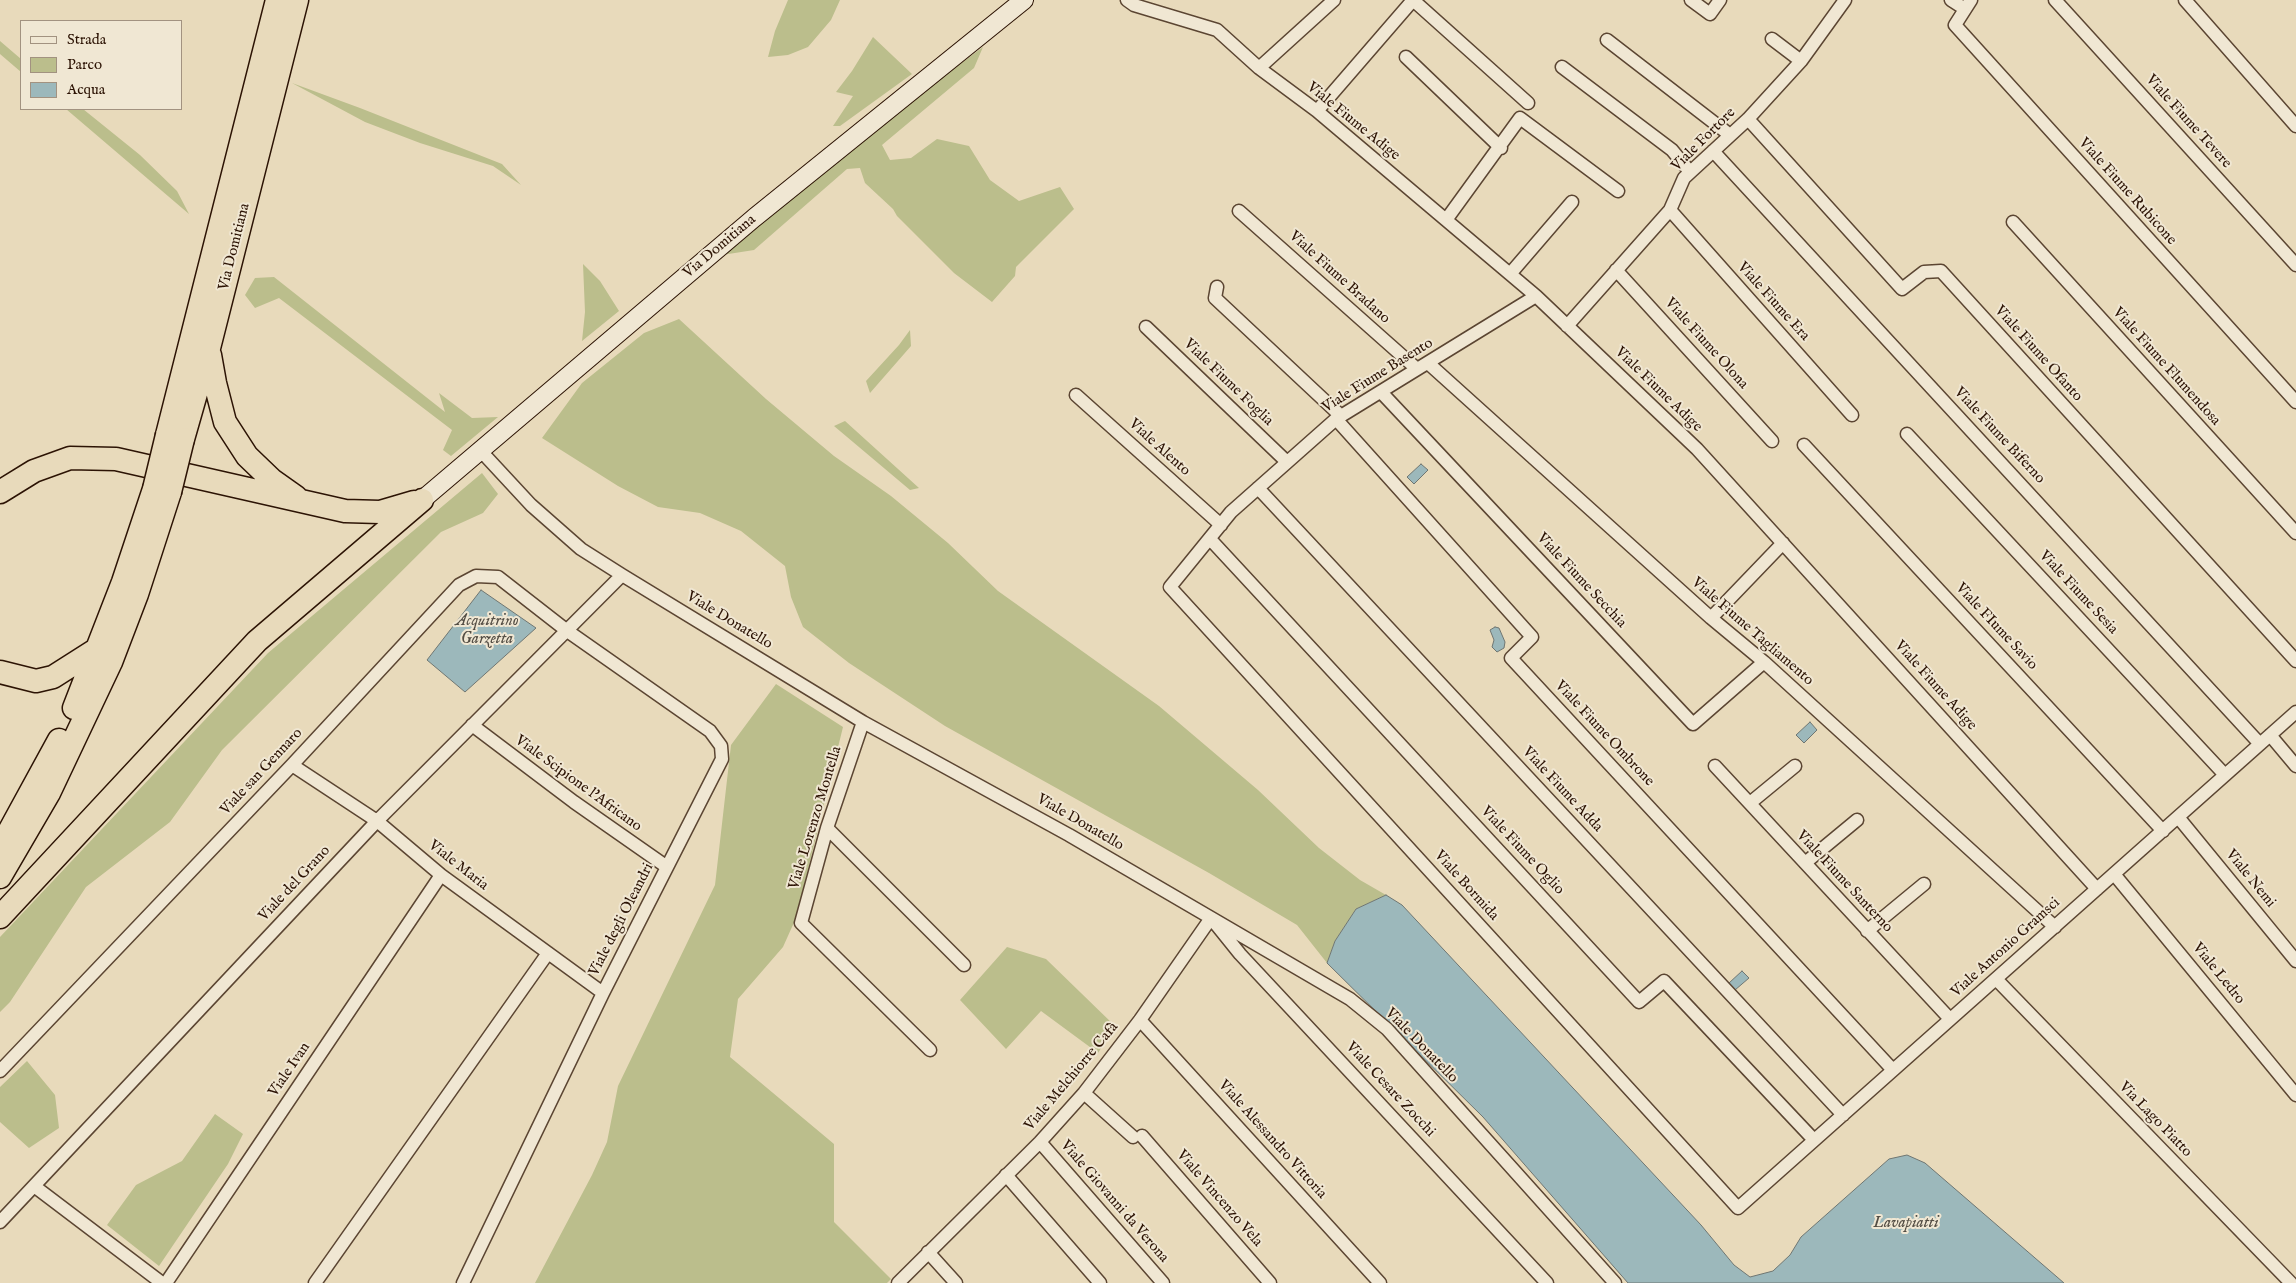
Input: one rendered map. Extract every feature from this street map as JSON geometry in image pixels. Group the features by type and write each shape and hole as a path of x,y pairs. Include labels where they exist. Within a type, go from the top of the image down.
{"highway":[{"name":"Via Domitiana","path":"175,437 209,348 217,278 277,0"},
{"name":"Via Domitiana","path":"162,490 217,278 297,0"},
{"path":"209,348 214,383 225,422 247,456 272,480 305,503"},
{"path":"0,492 34,471 70,458 116,459 345,511 380,512 422,500"},
{"path":"0,848 68,723 123,582 162,490"},
{"path":"0,877 49,793 111,662 137,594 162,490"},
{"path":"0,917 257,641 422,500"},
{"path":"0,672 36,682 53,677 97,649"}],"street":[{"name":"Via Domitiana","path":"422,500 754,218 1024,0"},
{"name":"Viale Fiume Adige","path":"1127,0 1134,5 1217,30 1259,68 1317,111 1536,296 1697,449 2097,889"},
{"path":"1259,68 1334,0"},
{"path":"1317,111 1413,0 1528,103"},
{"path":"1690,0 1710,14 1720,0"},
{"name":"Viale Fortore","path":"1567,326 1670,210 1684,178 1748,120 1800,61 1845,0"},
{"path":"1951,0 1968,5"},
{"name":"Viale Fiume Tevere","path":"2055,0 2296,266"},
{"path":"2186,0 2296,126"},
{"name":"Viale Fiume Rubicone","path":"1968,5 1955,25 2296,402"},
{"path":"1772,39 1800,61"},
{"path":"1607,40 1730,135"},
{"path":"1406,57 1501,148"},
{"path":"1562,67 1672,150 1690,172"},
{"path":"1446,220 1501,148 1520,118 1618,191"},
{"name":"Viale Fiume Ofanto","path":"1748,120 1902,289 1924,272 1941,271 2296,661"},
{"name":"Viale Fiume Biferno","path":"1713,151 2260,744"},
{"path":"1510,274 1572,202"},
{"name":"Viale Fiume Era","path":"1670,210 1852,415"},
{"name":"Viale Fiume Bradano","path":"1240,211 1423,366"},
{"name":"Viale Fiume Flumendosa","path":"2013,222 2296,533"},
{"name":"Viale Fiume Olona","path":"1616,270 1772,440"},
{"path":"1217,287 1215,298 1338,418"},
{"name":"Viale Fiume Basento","path":"1170,587 1231,512 1338,418 1536,296"},
{"name":"Viale Fiume Foglia","path":"1146,326 1287,462"},
{"name":"Viale Fiume Tagliamento","path":"1423,366 1711,618 1764,662 2054,927"},
{"name":"Viale Fiume Secchia","path":"1381,392 1693,724 1764,662"},
{"name":"Viale Alento","path":"1076,396 1221,525"},
{"name":"Viale Fiume Ombrone","path":"1338,418 1532,637 1511,658 1892,1069"},
{"name":"Viale Fiume Sesia","path":"1907,434 2225,775"},
{"name":"Viale FIume Savio","path":"1804,445 2163,830"},
{"name":"Viale Donatello","path":"480,450 552,524 581,549 622,575 863,722 1069,835 1350,999 1387,1029 1615,1283"},
{"name":"Viale Fiume Adda","path":"1258,488 1843,1115"},
{"name":"Viale Fiume Oglio","path":"1210,538 1639,1002 1664,981 1814,1140"},
{"path":"1711,618 1783,543"},
{"name":"Viale del Grano","path":"0,1222 377,820 622,575"},
{"name":"Viale san Gennaro","path":"0,1071 292,765 460,585 476,576 498,577 566,630"},
{"name":"Viale Bormida","path":"1170,587 1738,1208"},
{"name":"Viale degli Oleandri","path":"463,1283 603,993 722,759 721,746 710,731 566,630"},
{"name":"Viale Antonio Gramsci","path":"1738,1208 1892,1069 2296,712"},
{"name":"Viale Lorenzo Montella","path":"863,722 827,828 801,923 930,1050"},
{"name":"Viale Scipione l'Africano","path":"472,725 574,802 667,868"},
{"path":"2270,735 2296,766"},
{"name":"Viale Maria","path":"292,765 377,820 441,875 603,993"},
{"name":"Viale Fiume Santerno","path":"1715,766 1950,1019"},
{"path":"1750,803 1795,766"},
{"name":"Viale Nemi","path":"2178,817 2296,961"},
{"path":"1805,863 1857,820"},
{"path":"827,828 964,965"},
{"name":"Viale Ledro","path":"2114,874 2296,1095"},
{"name":"Viale Ivan","path":"166,1283 441,875"},
{"path":"1867,931 1924,884"},
{"name":"Viale Melchiorre Cafà","path":"898,1283 1040,1142 1084,1093 1140,1020 1211,918"},
{"name":"Viale Cesare Zocchi","path":"1211,918 1240,954 1547,1283"},
{"path":"315,1283 548,953"},
{"name":"Via Lago Piatto","path":"1996,979 2291,1283"},
{"name":"Viale Alessandro Vittoria","path":"1140,1020 1380,1283"},
{"name":"Viale Vincenzo Vela","path":"1084,1093 1138,1137 1270,1283"},
{"name":"Viale Giovanni da Verona","path":"1040,1142 1163,1283"},
{"path":"1006,1174 1100,1283"},
{"path":"34,1186 162,1283"},
{"path":"928,1252 956,1283"}],"green space":[{"path":"788,0 840,0 831,20 808,47 788,55 768,57 775,31"},
{"path":"873,37 912,74 840,126 833,126 853,96 836,92 852,71"},
{"path":"0,41 20,58 20,71 0,54"},
{"path":"983,47 974,68 882,145 890,160 911,158 937,139 969,146 990,180 1019,201 1060,187 1074,209 1016,267 1015,276 992,302 954,273 897,216 893,209 865,183 860,168 847,169 754,250 722,255 890,116"},
{"path":"292,83 502,164 521,185 493,166 420,143 365,122"},
{"path":"67,110 84,110 140,155 177,191 189,214"},
{"path":"583,264 600,281 619,311 582,341 585,312"},
{"path":"274,277 445,412 439,393 472,418 498,417 451,456 443,450 452,430 279,298 255,308 245,295 255,278"},
{"path":"679,319 766,399 834,456 891,496 948,543 998,591 1159,706 1258,790 1319,848 1360,880 1386,895 1356,909 1335,941 1327,963 1297,925 1209,873 945,726 849,663 803,627 791,597 785,566 741,531 700,513 658,507 618,486 542,438 582,383 644,333"},
{"path":"910,330 911,346 870,393 866,381"},
{"path":"845,421 919,488 910,490 834,426"},
{"path":"482,473 498,494 483,513 441,532 222,750 170,822 86,887 10,1002 0,1012 0,937 268,653"},
{"path":"776,684 843,727 796,918 783,947 738,999 730,1057 834,1144 834,1222 891,1279 887,1283 535,1283 592,1175 607,1142 618,1086 715,885 731,745"},
{"path":"1007,947 1046,959 1115,1026 1098,1053 1041,1011 1006,1049 960,1000"},
{"path":"27,1061 55,1095 59,1128 29,1148 0,1122 0,1087"},
{"path":"215,1114 243,1134 228,1164 159,1266 107,1225 136,1185 182,1161"}],"water":[{"path":"1421,464 1428,470 1414,484 1407,477"},
{"name":"Acquitrino Garzetta","path":"481,590 536,628 465,692 427,660"},
{"path":"1495,627 1499,628 1505,642 1504,648 1497,652 1492,647 1494,640 1490,630"},
{"path":"1810,722 1817,730 1804,743 1796,735"},
{"name":"Lavapiatti","path":"1386,895 1402,905 1701,1225 1734,1265 1750,1277 1773,1271 1790,1255 1801,1237 1889,1159 1907,1155 1925,1163 2064,1283 1628,1283 1483,1117 1327,963 1335,941 1356,909"},
{"path":"1742,971 1749,978 1735,990 1729,983"}]}
